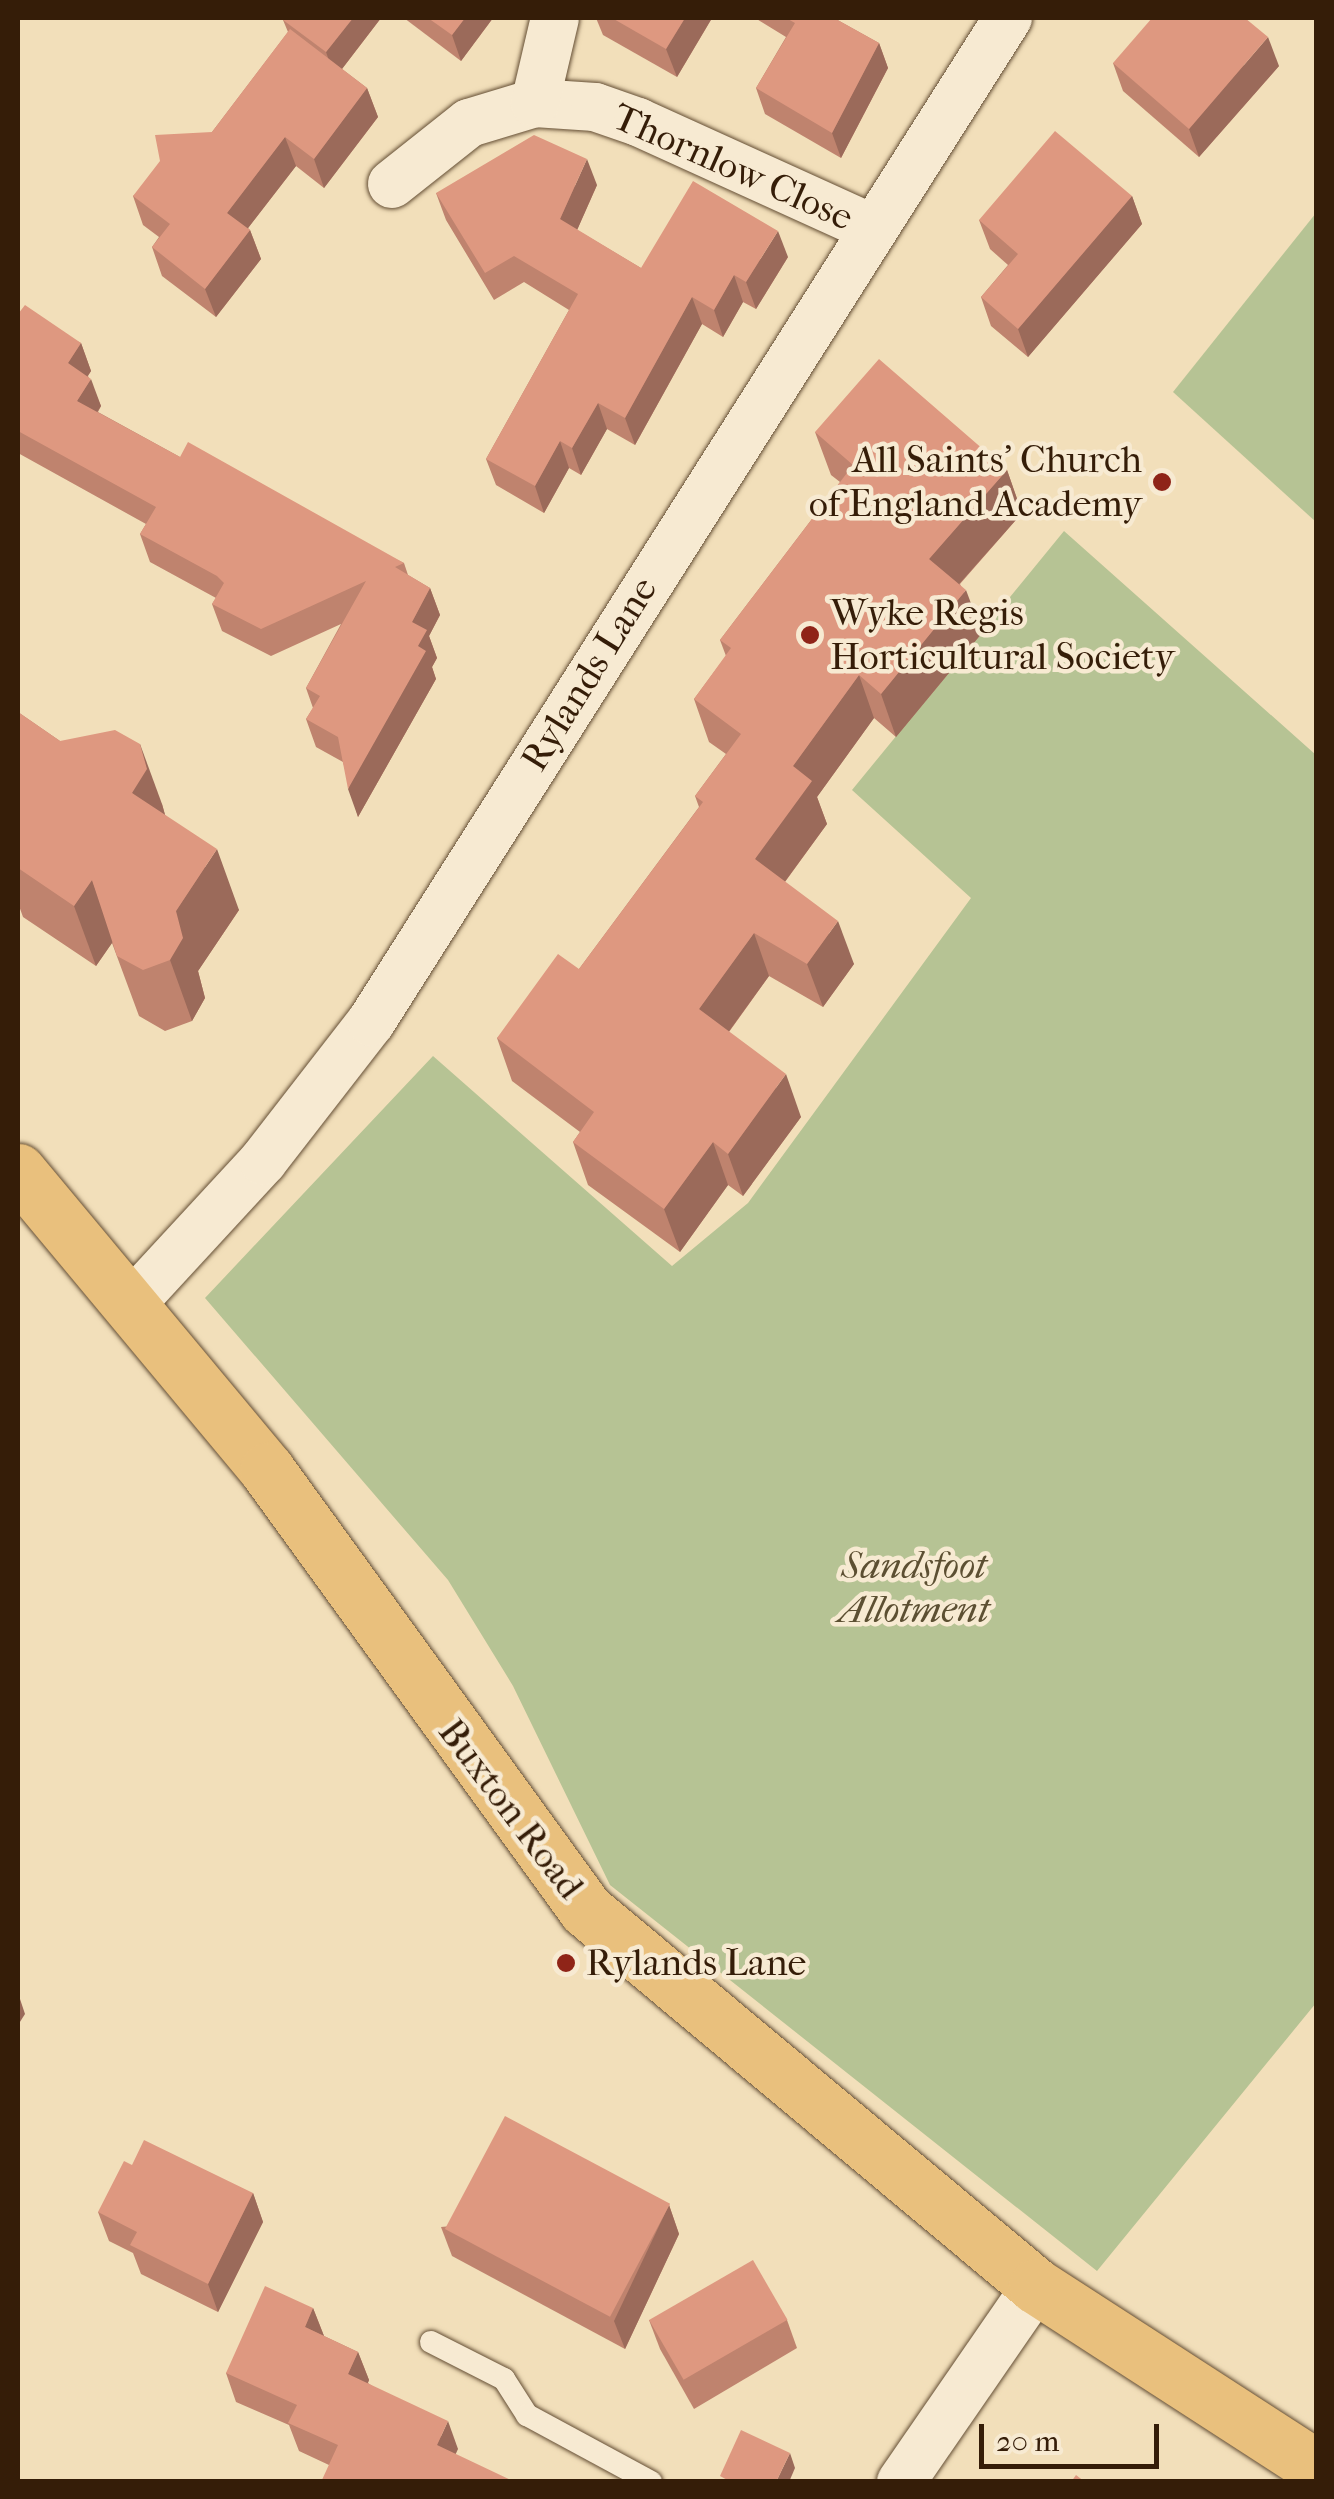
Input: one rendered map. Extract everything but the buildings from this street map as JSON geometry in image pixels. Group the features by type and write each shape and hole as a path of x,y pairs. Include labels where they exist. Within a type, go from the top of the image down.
{"highway":[{"name":"Buxton Road","path":"18,1171 133,1302 267,1470 586,1910 1036,2286 1316,2467"}],"street":[{"path":"535,103 555,18"},
{"name":"Rylands Lane","path":"133,1302 263,1161 371,1022 870,227 1008,18"},
{"name":"Thornlow Close","path":"392,184 470,123 535,103 595,106 870,227"},
{"path":"901,2482 1036,2286"}],"lane":[{"path":"431,2342 504,2378 528,2414 651,2482"}],"green space":[{"path":"1316,213 1316,522 1173,392"},
{"name":"Sandsfoot Allotment","path":"1064,531 1316,755 1316,2003 1097,2271 610,1885 513,1686 448,1580 205,1298 433,1056 672,1266 748,1203 971,898 852,790"}],"place":[{"name":"All Saints' Church of England Academy","path":"1162,482"},
{"name":"Wyke Regis Horticultural Society","path":"810,635"},
{"name":"Rylands Lane","path":"566,1963"}]}
